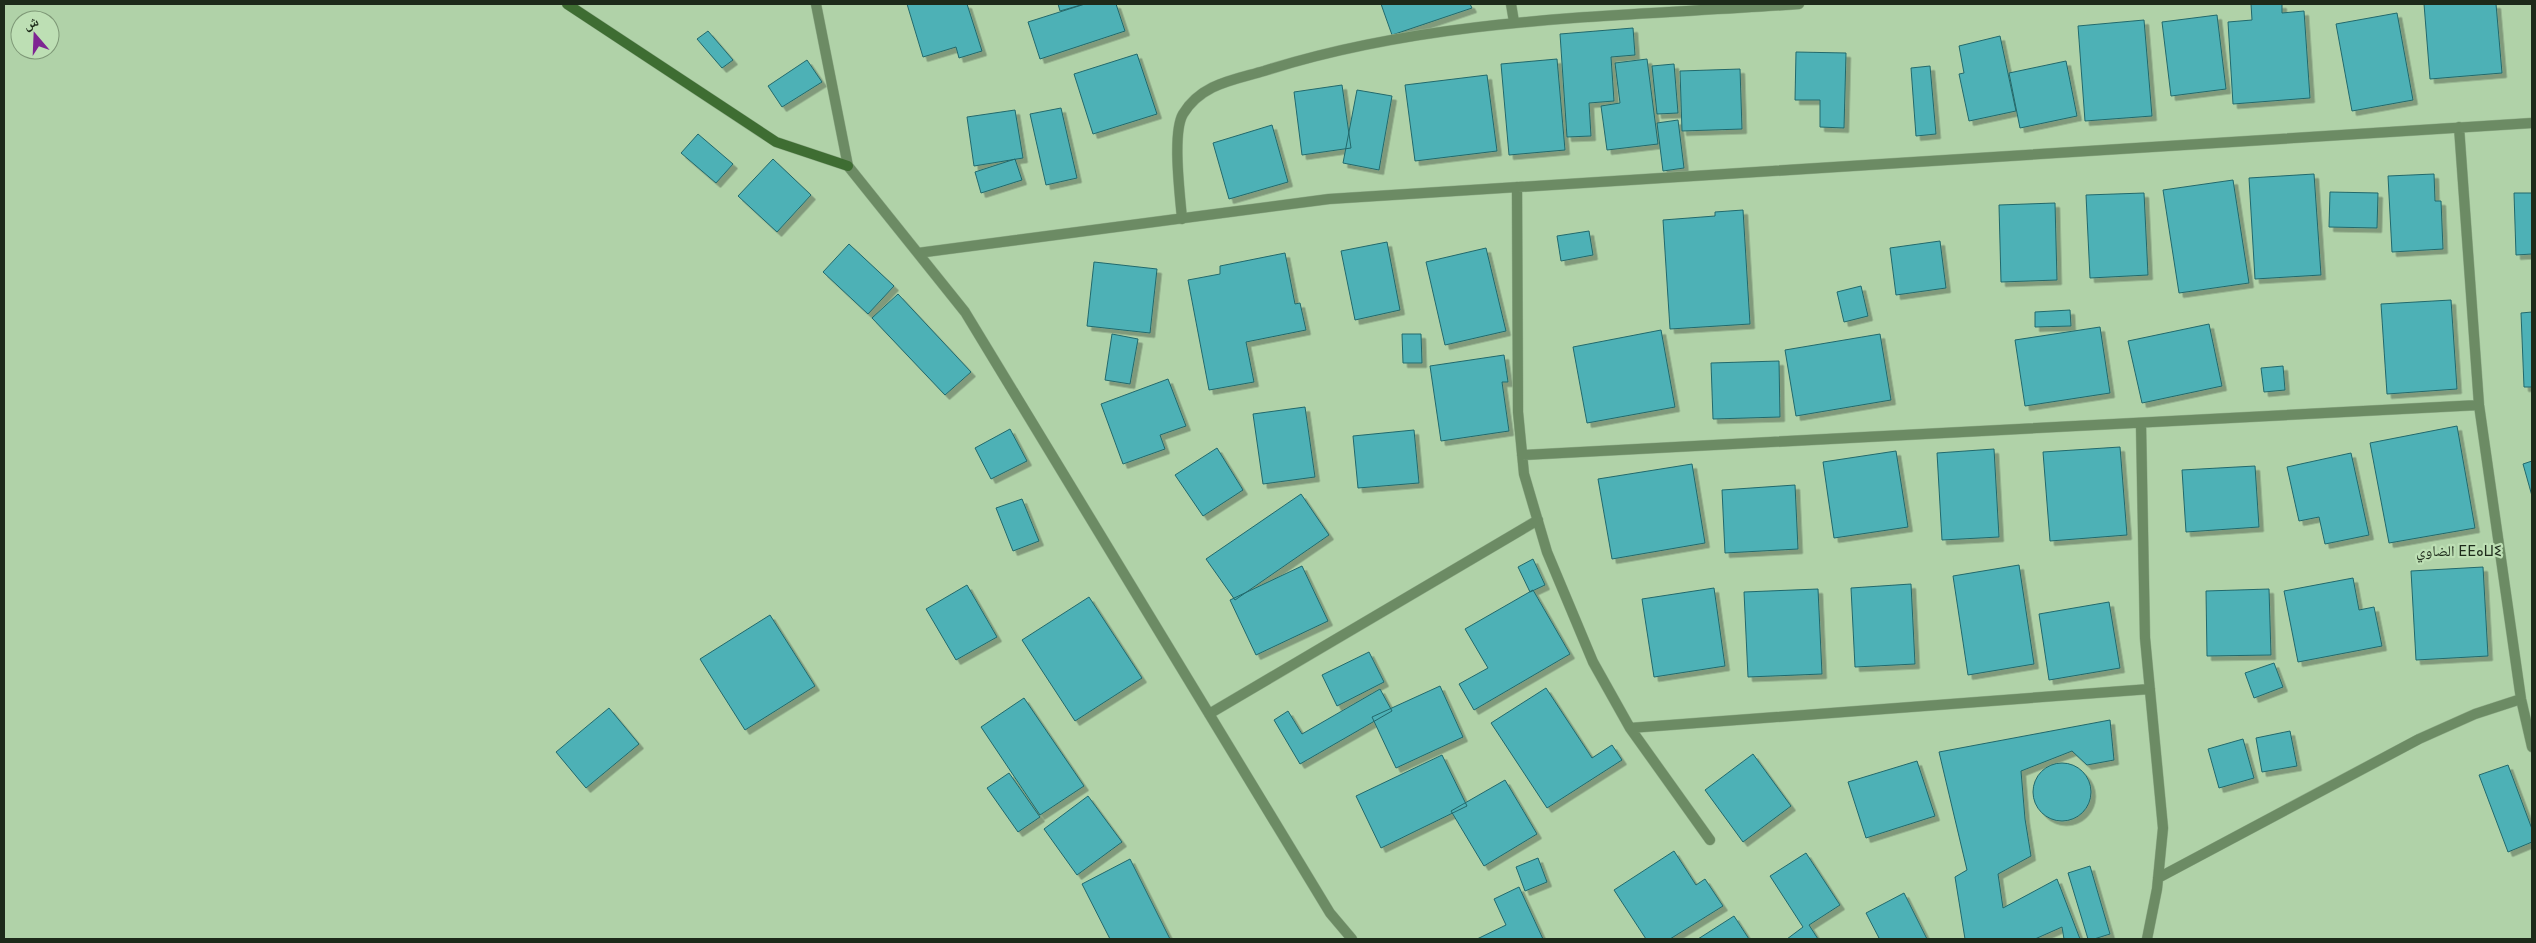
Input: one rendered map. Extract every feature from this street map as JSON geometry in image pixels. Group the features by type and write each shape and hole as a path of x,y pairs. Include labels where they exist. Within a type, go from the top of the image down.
{"street":[{"path":"567,4 776,142 848,166"},
{"path":"816,4 848,166 965,312 1330,914 1352,939"},
{"path":"1511,4 1514,22"},
{"path":"1182,219 1177,152 1182,115 1202,92 1297,60 1407,36 1514,22 1799,4"},
{"path":"918,254 1329,199 2459,127 2532,124"},
{"path":"2459,127 2479,405 2521,699 2532,747"},
{"path":"1517,187 1518,412 1524,474 1547,552 1593,662 1630,728 1710,840"},
{"path":"1522,456 2479,405"},
{"path":"2142,424 2145,638 2163,828 2158,878 2144,938"},
{"path":"1209,714 1538,520"},
{"path":"1630,728 2150,689"},
{"path":"2158,878 2419,738 2476,714 2521,699"}],"building":[{"path":"907,4 967,4 982,51 959,58 956,47 923,57"},
{"path":"1058,4 1084,4 1060,11"},
{"path":"1085,4 1116,4 1125,31 1040,59 1028,22"},
{"path":"1381,4 1470,4 1472,8 1392,35"},
{"path":"2251,4 2282,4 2282,13 2304,11 2310,98 2233,104 2228,22 2252,20"},
{"path":"2424,4 2496,4 2502,73 2430,79"},
{"path":"2397,13 2413,100 2352,111 2336,24"},
{"path":"2217,15 2226,89 2171,96 2162,22"},
{"path":"2144,20 2152,116 2085,121 2078,26"},
{"path":"1633,28 1635,55 1611,57 1614,101 1589,103 1591,136 1567,137 1560,34"},
{"path":"708,31 733,60 722,68 697,39"},
{"path":"2000,36 2016,111 1969,121 1959,74 1964,73 1959,46"},
{"path":"1796,52 1846,53 1844,128 1820,127 1820,100 1795,100"},
{"path":"1137,54 1157,114 1093,134 1074,74"},
{"path":"1557,59 1565,150 1509,155 1501,64"},
{"path":"1647,59 1658,144 1607,150 1601,106 1620,103 1615,63"},
{"path":"807,60 822,82 782,107 768,86"},
{"path":"2066,61 2077,116 2020,128 2009,73"},
{"path":"1674,64 1678,113 1657,114 1652,66"},
{"path":"1930,66 1936,134 1916,136 1911,68"},
{"path":"1740,69 1742,129 1682,131 1680,71"},
{"path":"1487,75 1497,151 1415,161 1405,85"},
{"path":"1342,85 1351,148 1302,155 1294,92"},
{"path":"1357,90 1392,96 1379,170 1343,163"},
{"path":"1061,108 1077,178 1046,185 1030,114"},
{"path":"1015,110 1023,158 974,166 967,117"},
{"path":"1678,120 1684,168 1663,171 1657,123"},
{"path":"1272,125 1288,182 1229,199 1213,143"},
{"path":"698,134 733,164 716,183 681,153"},
{"path":"773,159 811,195 777,232 738,196"},
{"path":"1015,159 1022,180 981,193 975,172"},
{"path":"2314,174 2321,275 2255,279 2249,178"},
{"path":"2434,174 2435,201 2441,201 2443,249 2392,252 2388,176"},
{"path":"2233,180 2249,283 2179,293 2163,190"},
{"path":"2330,192 2378,193 2377,228 2329,227"},
{"path":"2144,193 2148,275 2090,278 2086,195"},
{"path":"2514,193 2532,193 2532,254 2516,255"},
{"path":"2055,203 2057,280 2001,282 1999,205"},
{"path":"1743,210 1750,324 1670,329 1663,220 1715,216 1715,212"},
{"path":"1589,231 1593,255 1561,261 1557,236"},
{"path":"1940,241 1946,288 1896,295 1890,248"},
{"path":"1387,242 1400,310 1355,320 1341,251"},
{"path":"849,244 894,286 868,314 823,272"},
{"path":"1486,248 1506,331 1445,345 1426,262"},
{"path":"1285,253 1295,304 1300,303 1306,330 1246,342 1254,382 1209,390 1188,280 1220,274 1220,266"},
{"path":"1094,262 1157,269 1150,333 1087,326"},
{"path":"1861,286 1868,316 1844,322 1837,292"},
{"path":"898,294 971,372 945,395 872,318"},
{"path":"2451,300 2457,389 2387,394 2381,304"},
{"path":"2070,310 2071,326 2035,327 2035,312"},
{"path":"2532,312 2532,387 2524,387 2521,313"},
{"path":"2209,324 2222,386 2142,403 2128,341"},
{"path":"2100,327 2110,393 2025,406 2015,340"},
{"path":"1661,330 1675,407 1587,423 1573,347"},
{"path":"1112,334 1138,339 1130,384 1105,380"},
{"path":"1402,334 1421,334 1422,363 1403,363"},
{"path":"1880,334 1891,400 1796,416 1785,350"},
{"path":"1504,355 1508,382 1502,382 1509,431 1441,441 1430,366"},
{"path":"1779,361 1780,417 1713,419 1711,363"},
{"path":"2283,366 2285,390 2264,392 2261,368"},
{"path":"1168,379 1186,426 1160,435 1165,449 1123,464 1101,404"},
{"path":"1305,407 1315,477 1263,484 1253,414"},
{"path":"2457,426 2475,528 2389,543 2370,443"},
{"path":"1010,429 1027,461 991,479 975,448"},
{"path":"1414,430 1419,483 1358,488 1353,436"},
{"path":"2120,447 2127,535 2050,541 2043,452"},
{"path":"1217,448 1243,490 1203,516 1175,475"},
{"path":"1994,449 1999,537 1942,540 1937,453"},
{"path":"1896,451 1908,527 1834,538 1823,462"},
{"path":"2351,453 2369,535 2325,544 2319,517 2299,521 2287,467"},
{"path":"2532,461 2532,496 2523,464"},
{"path":"1692,464 1705,543 1612,559 1598,479"},
{"path":"2255,466 2259,527 2186,532 2182,470"},
{"path":"1795,485 1798,549 1725,553 1722,490"},
{"path":"1301,494 1329,535 1235,600 1206,559"},
{"path":"1022,499 1039,541 1013,551 996,508"},
{"path":"1533,559 1545,585 1530,592 1518,567"},
{"path":"2019,565 2034,664 1968,675 1953,576"},
{"path":"1302,566 1328,621 1256,655 1230,600"},
{"path":"2483,567 2488,656 2416,660 2411,571"},
{"path":"2353,578 2359,610 2374,607 2382,646 2298,662 2284,591"},
{"path":"1911,584 1915,664 1855,667 1851,588"},
{"path":"967,585 997,637 956,660 926,609"},
{"path":"1714,588 1725,666 1654,677 1642,599"},
{"path":"1818,589 1822,674 1748,677 1744,592"},
{"path":"2269,589 2271,655 2207,656 2206,591"},
{"path":"1533,590 1570,654 1474,710 1459,684 1488,668 1465,629"},
{"path":"1089,597 1142,678 1075,721 1022,640"},
{"path":"2109,602 2120,668 2049,680 2039,614"},
{"path":"770,615 815,686 745,730 700,659"},
{"path":"1369,652 1384,682 1337,706 1322,675"},
{"path":"2274,663 2283,687 2254,698 2245,673"},
{"path":"1440,686 1463,737 1396,768 1372,717"},
{"path":"1546,688 1592,758 1612,745 1622,760 1547,808 1491,723"},
{"path":"1380,689 1392,711 1300,764 1274,720 1288,711 1302,734"},
{"path":"1024,698 1084,786 1040,815 981,727"},
{"path":"609,708 639,744 586,788 556,752"},
{"path":"2110,720 2114,760 2087,765 2072,751 2021,771 2025,819 2031,856 1998,874 2003,908 2057,879 2080,939 2064,939 2062,927 2035,939 1965,939 1955,877 1967,870 1939,752"},
{"path":"2290,731 2297,766 2262,772 2256,738"},
{"path":"2243,739 2254,778 2219,788 2208,749"},
{"path":"1753,754 1791,806 1743,842 1705,790"},
{"path":"1442,755 1467,806 1381,848 1356,796"},
{"path":"1917,761 1935,816 1866,838 1848,782"},
{"path":"2056,763 2068,763 2083,771 2091,786 2091,798 2083,813 2068,821 2056,821 2041,813 2033,798 2033,786 2041,771"},
{"path":"2508,765 2532,829 2532,842 2508,852 2479,775"},
{"path":"1009,773 1040,817 1018,832 987,788"},
{"path":"1505,780 1537,834 1484,866 1451,811"},
{"path":"1088,796 1122,842 1077,875 1044,829"},
{"path":"1674,851 1696,885 1705,879 1723,906 1670,939 1646,939 1614,890"},
{"path":"1806,853 1840,905 1809,925 1818,939 1787,939 1803,927 1770,876"},
{"path":"1538,858 1547,882 1525,891 1516,867"},
{"path":"1130,859 1170,939 1110,939 1082,884"},
{"path":"2090,866 2110,934 2094,939 2088,939 2068,873"},
{"path":"1519,887 1543,939 1477,939 1506,925 1494,899"},
{"path":"1904,893 1927,939 1876,939 1879,938 1866,913"},
{"path":"1734,916 1749,939 1698,939"}],"district":[{"name":"الضاوي ⴹⴹⴰⵡⵉ","path":"2459,551"}]}
